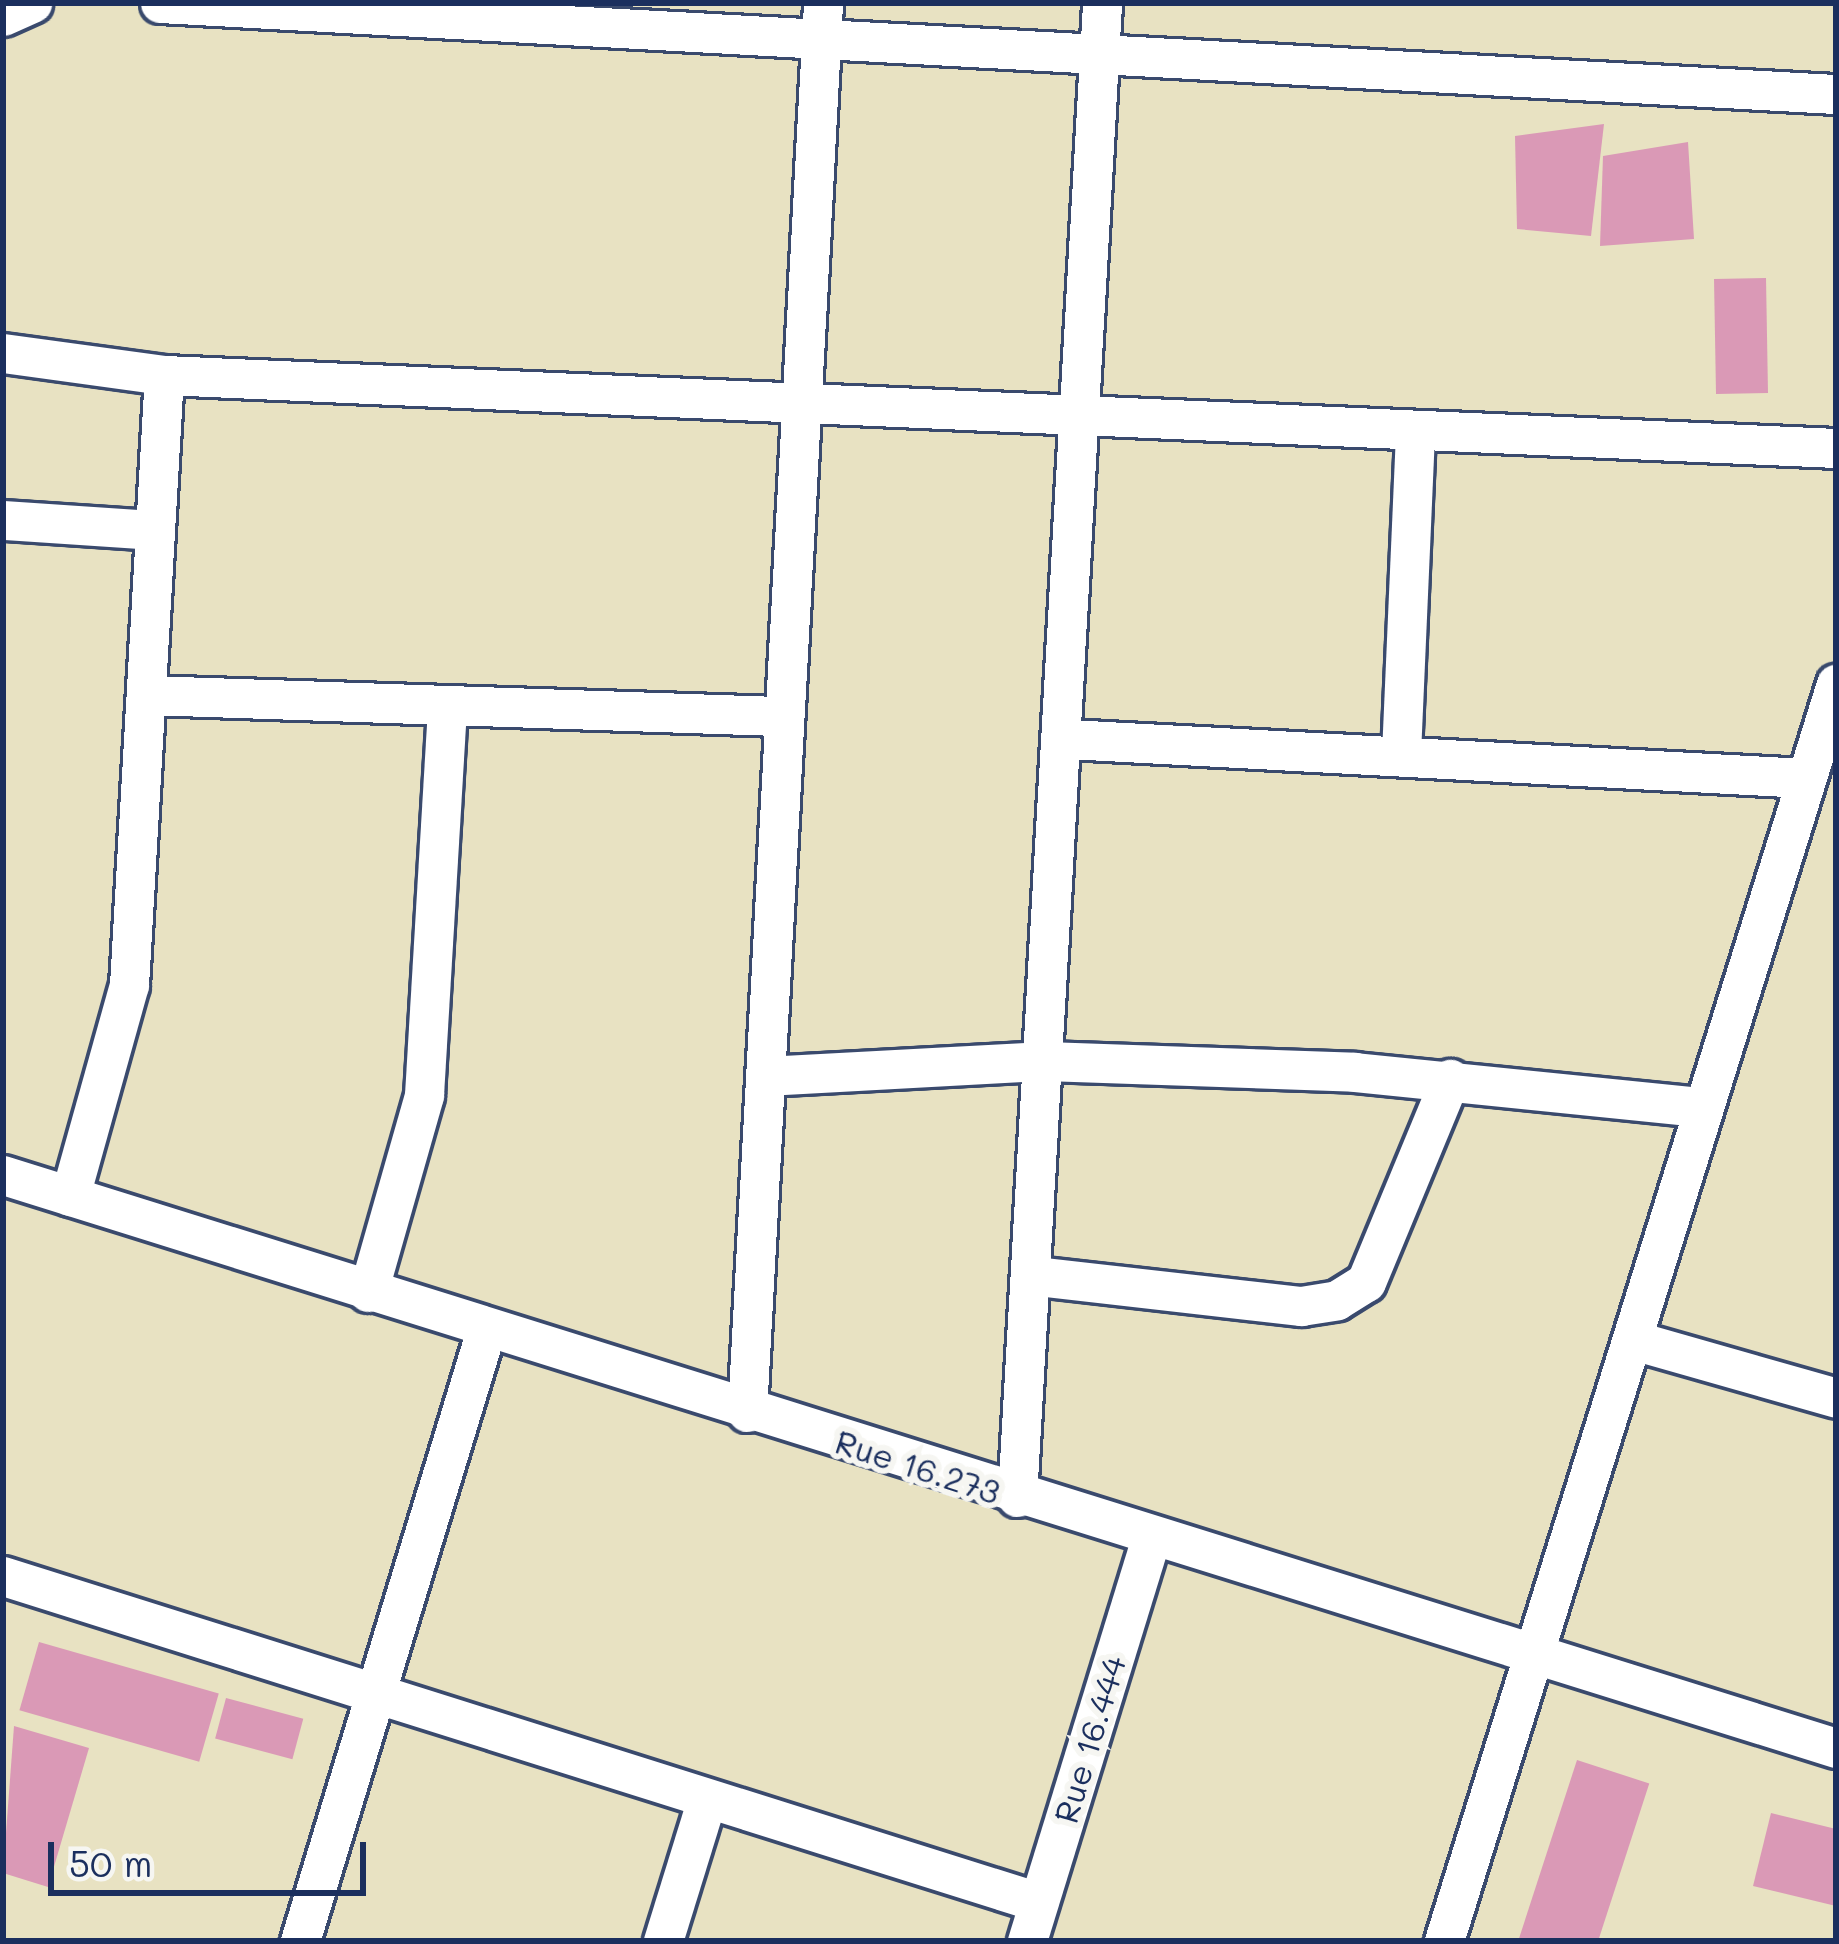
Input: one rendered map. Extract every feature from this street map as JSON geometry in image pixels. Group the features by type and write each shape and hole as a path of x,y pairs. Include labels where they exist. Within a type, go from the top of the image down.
{"street":[{"path":"3,16 32,3"},
{"path":"162,3 822,22 1100,54 1836,94"},
{"path":"1017,1498 1036,1276 1068,739 1102,3"},
{"path":"747,1412 777,716 822,22"},
{"path":"3,352 164,375 797,398 1836,448"},
{"path":"70,1196 129,986 164,375"},
{"path":"1401,754 1415,430"},
{"path":"3,520 155,530"},
{"path":"148,695 777,716"},
{"path":"368,1292 424,1095 447,707"},
{"path":"1444,1941 1702,1107 1832,709"},
{"path":"1068,739 1806,778"},
{"path":"765,1076 1046,1061 1450,1079 1702,1107"},
{"path":"1036,1276 1300,1306 1336,1300 1366,1282 1450,1079"},
{"name":"Rue 16.273","path":"3,1175 1017,1498 1836,1748"},
{"path":"300,1941 381,1692 486,1330"},
{"path":"1633,1340 1836,1398"},
{"name":"Rue 16.444","path":"1027,1941 1151,1538"},
{"path":"5,1586 381,1692 706,1802 1038,1902"},
{"path":"663,1941 706,1802"}],"building":[{"path":"1604,124 1591,236 1517,229 1515,136"},
{"path":"1688,142 1694,239 1600,246 1603,156"},
{"path":"1766,278 1768,393 1716,394 1714,279"},
{"path":"39,1642 219,1694 199,1762 19,1710"},
{"path":"226,1698 303,1719 292,1759 215,1739"},
{"path":"14,1726 89,1748 48,1887 3,1873"},
{"path":"1577,1760 1649,1783 1598,1941 1519,1940"},
{"path":"1771,1813 1836,1829 1836,1906 1753,1886"}]}
